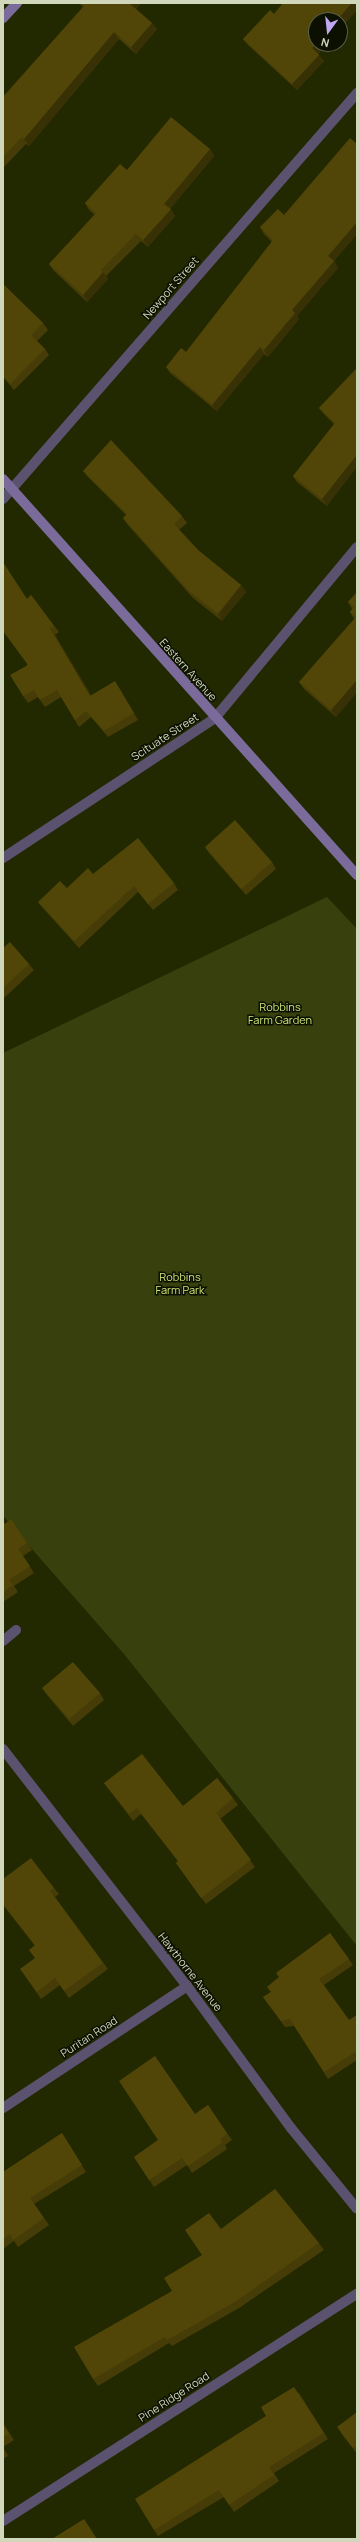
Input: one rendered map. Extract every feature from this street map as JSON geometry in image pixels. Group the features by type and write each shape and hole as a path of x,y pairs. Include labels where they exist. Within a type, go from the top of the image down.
{"street":[{"path":"3,18 16,3"},
{"name":"Newport Street","path":"3,499 357,92"},
{"name":"Eastern Avenue","path":"3,480 357,875"},
{"name":"Scituate Street","path":"3,858 215,718 357,548"},
{"path":"3,1641 16,1630"},
{"name":"Hawthorne Avenue","path":"3,1750 187,1986 291,2128 357,2209"},
{"name":"Puritan Road","path":"3,2108 187,1986"},
{"name":"Pine Ridge Road","path":"3,2521 357,2294"}],"green space":[{"name":"Robbins Farm Park","path":"327,897 357,929 357,1946 124,1654 3,1516 3,1053"}],"building":[{"path":"81,3 130,3 152,23 131,47 114,32 24,139 22,137 3,157 3,97 84,6"},
{"path":"283,3 352,3 344,12 308,12 308,52 316,52 319,55 292,84 243,39 270,10 274,14"},
{"path":"171,117 210,149 164,204 171,209 143,240 136,234 101,270 103,272 83,295 49,264 96,213 85,203 120,164 127,170"},
{"path":"350,138 357,144 357,222 328,256 334,261 292,310 295,313 264,350 260,347 212,405 166,367 181,348 186,352 273,240 260,227 278,209 284,215"},
{"path":"3,284 43,323 31,335 45,349 10,384 3,376"},
{"path":"357,368 357,455 322,499 293,476 335,423 319,408"},
{"path":"111,440 182,516 174,524 198,550 241,585 218,614 189,591 123,518 127,514 83,471"},
{"path":"3,562 27,599 31,595 54,626 50,628 90,696 115,681 134,713 104,731 86,711 75,720 57,690 40,700 34,690 23,696 10,675 28,665 3,631"},
{"path":"357,592 357,680 331,710 299,682 356,617 350,612 354,607 348,602"},
{"path":"235,820 272,862 241,889 205,847"},
{"path":"138,838 174,883 148,904 134,886 74,941 38,902 60,881 67,888 88,868 93,874"},
{"path":"10,942 29,964 3,988 3,948"},
{"path":"11,1519 27,1543 18,1549 30,1566 9,1580 13,1585 3,1592 3,1521 5,1524"},
{"path":"73,1662 100,1693 69,1719 42,1688"},
{"path":"142,1754 183,1806 217,1778 233,1798 216,1813 251,1860 201,1898 176,1863 178,1861 137,1808 129,1814 104,1783"},
{"path":"31,1858 54,1888 50,1891 103,1963 64,1991 55,1978 37,1992 20,1969 35,1958 29,1950 35,1945 3,1904 3,1879"},
{"path":"330,1933 349,1959 319,1979 349,2020 357,2015 357,2051 324,2072 290,2019 281,2021 263,1997 271,1992 267,1987 279,1977 276,1973"},
{"path":"155,2056 195,2114 208,2105 227,2134 220,2139 223,2142 188,2166 182,2158 149,2180 134,2157 158,2140 119,2081"},
{"path":"62,2133 82,2165 30,2198 44,2218 13,2240 10,2234 3,2239 3,2172"},
{"path":"275,2189 319,2243 235,2302 167,2340 165,2337 93,2379 74,2347 172,2291 164,2278 202,2255 185,2230 209,2213 221,2229"},
{"path":"294,2387 324,2433 269,2467 274,2475 229,2505 219,2490 154,2530 135,2499 266,2416 261,2407"},
{"path":"357,2412 357,2445 353,2448 337,2427"},
{"path":"3,2424 9,2434 3,2437"},
{"path":"84,2519 97,2539 52,2539"}],"park label":[{"name":"Robbins Farm Garden","path":"280,1014"}]}
